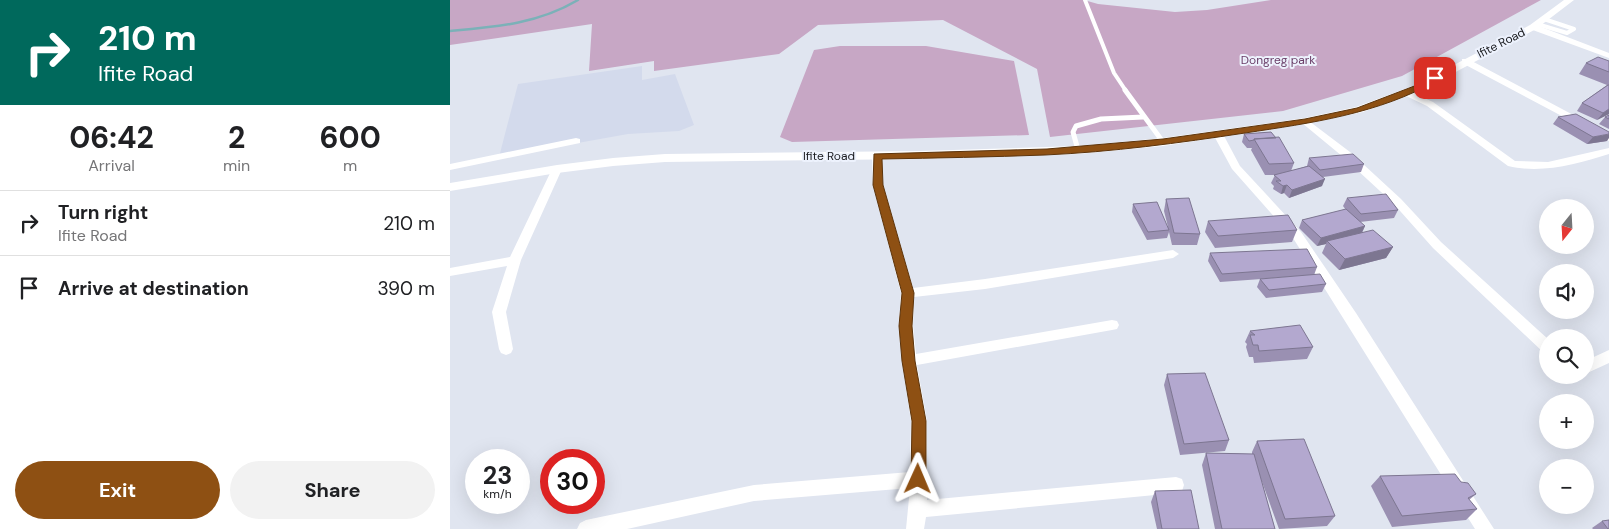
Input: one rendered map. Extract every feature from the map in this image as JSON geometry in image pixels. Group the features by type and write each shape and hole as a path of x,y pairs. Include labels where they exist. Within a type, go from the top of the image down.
{"street":[{"name":"Ifite Road","path":"450,187 556,169 666,158 877,156 1078,150 1163,142 1305,121 1359,110 1420,87 1538,23 1570,0"},
{"path":"1538,23 1609,56"},
{"path":"1465,62 1609,138"},
{"path":"1405,92 1430,104 1512,164 1520,166 1544,165 1577,160 1609,152"},
{"path":"1305,121 1346,154 1397,201 1437,245 1539,340"},
{"path":"1218,134 1236,167 1297,235 1351,317 1420,430 1484,529"},
{"path":"450,167 576,141"},
{"path":"877,156 878,185 908,293 906,326 909,361 919,421 918,509 915,529"},
{"path":"506,350 499,312 515,260 556,169"},
{"path":"908,293 986,284 1173,254"},
{"path":"450,272 515,260"},
{"path":"909,361 1112,325"},
{"path":"1594,364 1609,356"},
{"path":"586,529 754,493 918,479"},
{"path":"918,509 1176,485"}],"lane":[{"path":"1086,0 1114,73 1163,142"},
{"path":"1538,23 1574,29 1567,33 1538,23"},
{"path":"1078,150 1073,132 1076,126 1087,121 1116,117 1144,117"}],"shaded area":[{"path":"642,66 642,80 675,74 694,125 679,131 628,134 499,157 518,84"}],"green space":[{"name":"Dongreg park","path":"450,0 1084,0 1098,4 1175,12 1207,10 1271,0 1541,0 1402,76 1283,111 1050,137 1037,69 943,20 818,25 779,54 654,71 654,61 589,71 592,24 450,45"},
{"path":"840,46 926,46 1014,61 1029,135 792,142 780,137 814,50"}],"building":[{"path":"1598,57 1609,61 1609,72 1586,63"},
{"path":"1608,85 1609,109 1603,113 1582,103"},
{"path":"1576,114 1609,132 1609,134 1593,137 1558,117"},
{"path":"1271,132 1276,138 1249,141 1244,134"},
{"path":"1279,137 1294,163 1269,164 1254,139"},
{"path":"1353,154 1364,164 1320,170 1309,158"},
{"path":"1309,166 1325,179 1292,190 1287,185 1283,186 1276,181 1281,181 1274,175"},
{"path":"1386,194 1398,210 1361,214 1347,198"},
{"path":"1189,198 1200,234 1174,233 1166,199"},
{"path":"1157,202 1169,230 1148,232 1133,204"},
{"path":"1346,209 1365,226 1321,238 1302,220"},
{"path":"1288,215 1297,230 1218,236 1208,221"},
{"path":"1373,230 1393,247 1345,259 1327,241"},
{"path":"1307,249 1317,267 1222,274 1210,253"},
{"path":"1320,274 1326,284 1269,290 1260,279"},
{"path":"1300,325 1313,347 1259,351 1258,345 1253,345 1250,335 1255,335 1250,331"},
{"path":"1205,373 1229,440 1184,444 1167,374"},
{"path":"1304,439 1335,516 1285,519 1257,441"},
{"path":"1206,453 1254,454 1275,529 1222,529"},
{"path":"1455,474 1461,482 1468,483 1476,494 1468,498 1477,509 1402,516 1380,476"},
{"path":"1191,490 1199,529 1162,529 1155,491"},
{"path":"1609,520 1609,529 1608,529 1602,521"}],"waterway":[{"path":"450,31 516,23 547,14 578,0"}],"route":[{"path":"918,479 919,421 909,361 906,326 908,293 878,185 877,156 1047,152 1163,142 1305,121 1359,110 1420,87 1435,78"}]}
